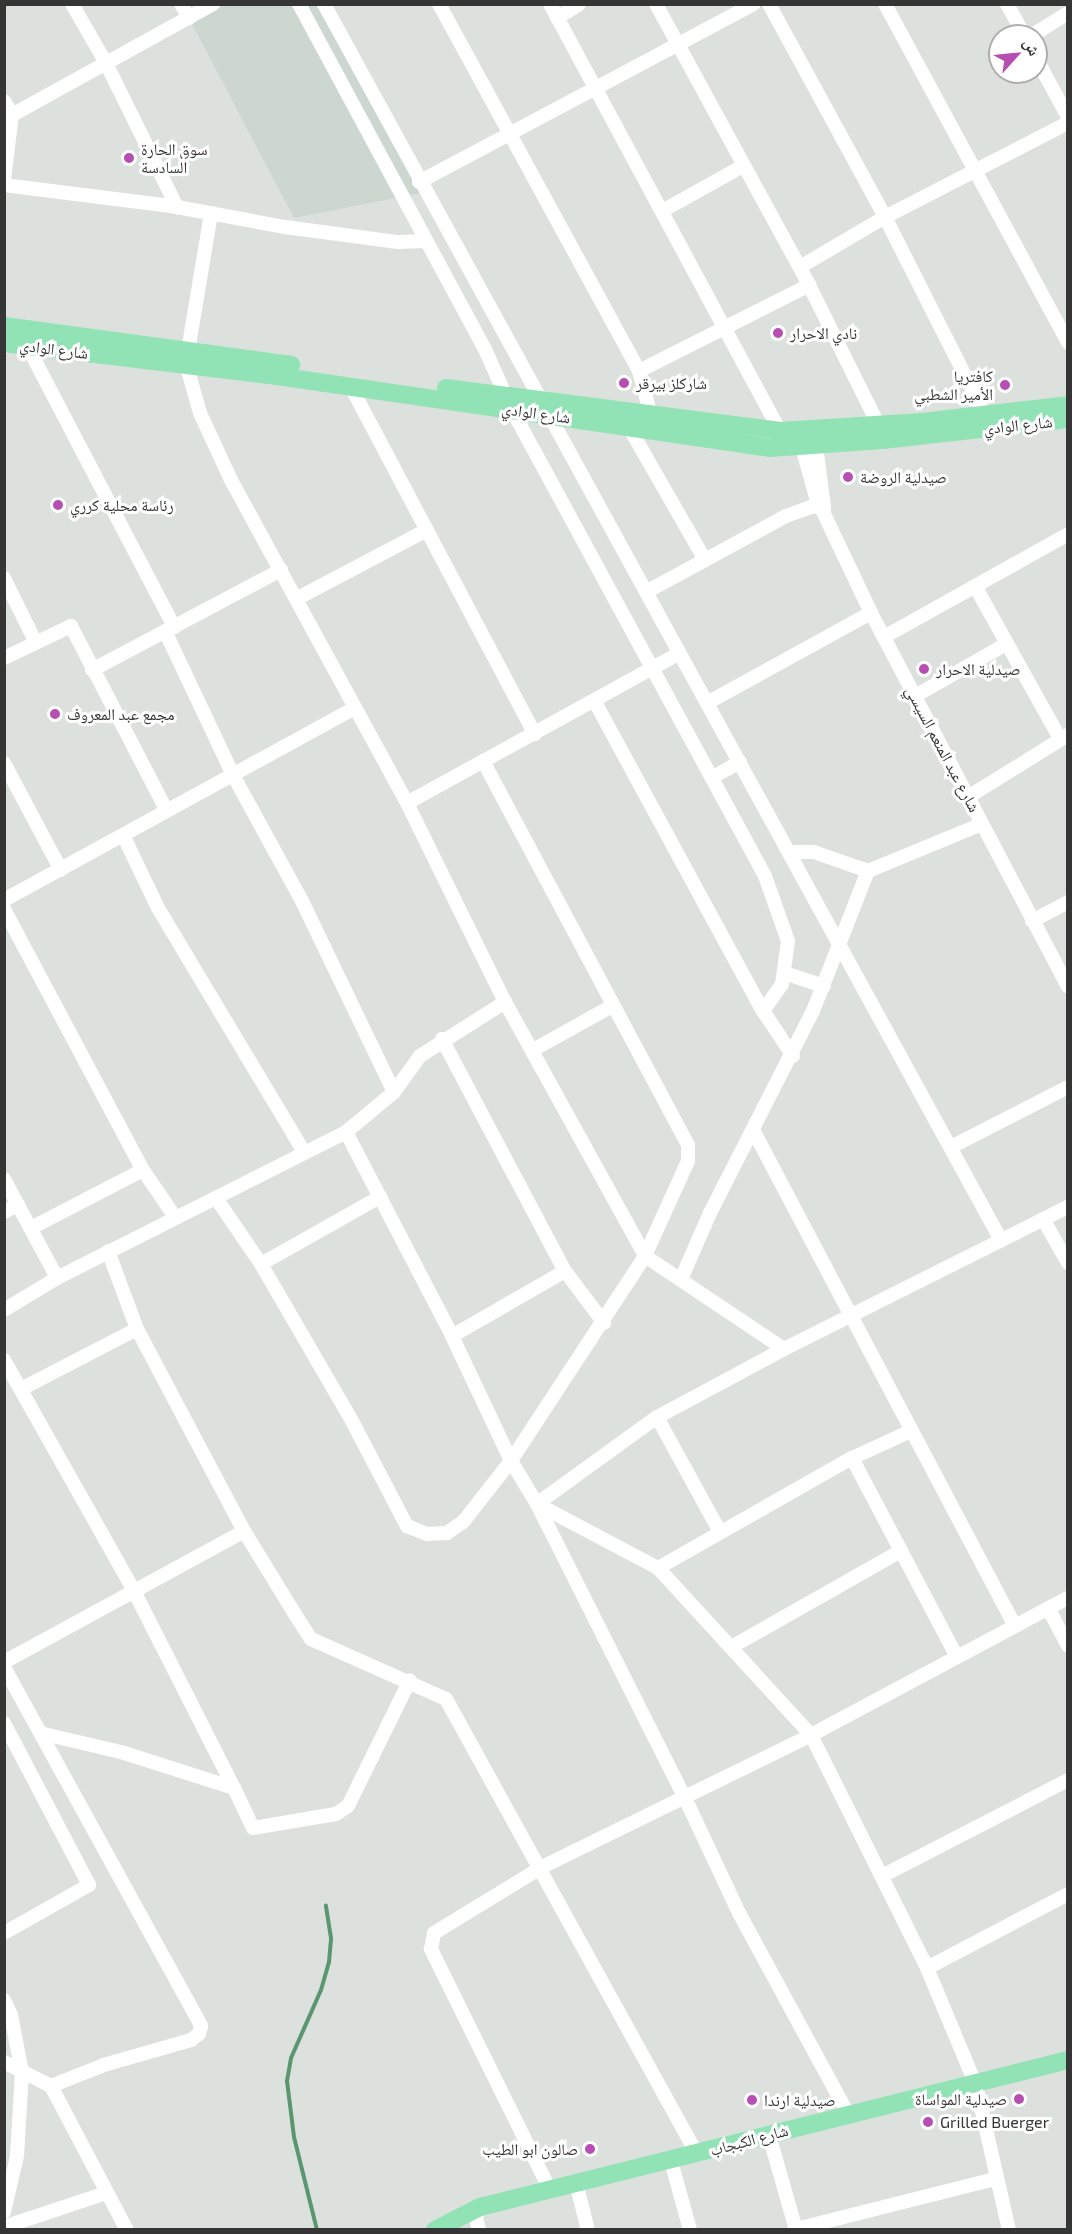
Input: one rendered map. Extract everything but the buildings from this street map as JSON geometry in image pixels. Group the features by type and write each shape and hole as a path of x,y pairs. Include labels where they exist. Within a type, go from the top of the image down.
{"main road":[{"name":"شارع الوادي","path":"4,326 29,338 509,404"},
{"name":"شارع الوادي","path":"4,343 29,338"},
{"name":"شارع الوادي","path":"188,359 351,387 780,431 879,426 1068,405"},
{"name":"شارع الوادي","path":"546,408 630,429 770,448 1068,419"},
{"name":"شارع الكبجاب","path":"435,2229 478,2218 550,2190 576,2183 976,2085 1068,2060"}],"street":[{"path":"72,4 106,63 177,207"},
{"path":"181,4 189,18"},
{"path":"12,115 213,4"},
{"path":"299,4 426,241 509,404 765,876 788,941 782,984 763,1011"},
{"path":"324,4 419,182 546,408 1001,1240"},
{"path":"439,4 639,371 651,416"},
{"path":"550,4 664,210 780,431"},
{"path":"557,18 579,4"},
{"path":"656,4 800,267 879,426"},
{"path":"419,182 510,136 754,4"},
{"path":"769,4 885,218 985,415"},
{"path":"885,4 1068,343"},
{"path":"1007,4 1018,24"},
{"path":"1048,25 1068,13"},
{"path":"1048,80 1068,117"},
{"path":"4,101 12,115 4,179"},
{"path":"800,267 885,218 1068,123"},
{"path":"664,210 743,166"},
{"path":"4,185 177,207 315,231 398,242 426,241"},
{"path":"212,213 188,359 200,413 216,449 353,709 407,803 505,1002 645,1256 682,1277 784,1349"},
{"path":"639,371 809,285"},
{"path":"29,338 170,629 232,775 302,901 394,1092"},
{"path":"351,387 535,734"},
{"path":"630,429 705,560"},
{"name":"شارع عبد المنعم السيسي","path":"809,446 810,481 871,613 1068,986"},
{"path":"646,592 795,512 813,506 824,509"},
{"path":"296,599 427,530"},
{"path":"884,637 1068,534"},
{"path":"92,670 280,570"},
{"path":"4,578 36,643"},
{"path":"968,797 1064,737 1006,644 975,586"},
{"path":"707,703 871,613"},
{"path":"4,658 71,626 167,811"},
{"path":"915,696 1006,644"},
{"path":"407,803 596,702 680,653"},
{"path":"596,702 763,1011 793,1056"},
{"path":"4,900 353,709"},
{"path":"216,1198 261,1264 352,1421 407,1526 427,1534 447,1533 463,1522 511,1461 645,1256 688,1161 688,1145 483,761"},
{"path":"713,777 740,762"},
{"path":"4,763 61,870"},
{"path":"682,1277 753,1130 793,1056 824,986 840,945 846,921 868,872 982,824"},
{"path":"123,835 158,908 304,1152"},
{"path":"789,852 814,852 868,872"},
{"path":"1032,921 1068,902"},
{"path":"4,909 143,1170 175,1217"},
{"path":"784,973 824,986"},
{"path":"4,1310 108,1251 346,1132 394,1092 420,1056 442,1039 505,1002"},
{"path":"533,1050 612,1006"},
{"path":"442,1039 565,1270 603,1323"},
{"path":"951,1147 1068,1088"},
{"path":"753,1130 1015,1626"},
{"path":"346,1132 452,1336 511,1461 537,1504 685,1798 739,1912 849,2116"},
{"path":"31,1228 143,1170"},
{"path":"4,1179 57,1278"},
{"path":"261,1264 380,1197"},
{"path":"4,1212 18,1205"},
{"path":"537,1504 657,1417 851,1314 1068,1207"},
{"path":"1043,1219 1068,1263"},
{"path":"108,1251 137,1329 244,1532 311,1639 410,1680 446,1699 542,1867 697,2154"},
{"path":"452,1336 565,1270"},
{"path":"23,1388 137,1329"},
{"path":"4,1360 23,1388 134,1589 254,1828 342,1812 410,1680"},
{"path":"657,1417 720,1532"},
{"path":"658,1568 852,1458 911,1431"},
{"path":"852,1458 957,1657"},
{"path":"537,1504 658,1568 733,1646 810,1735 927,1968 976,2085 995,2179 1009,2229"},
{"path":"4,1662 134,1589 244,1532"},
{"path":"733,1646 901,1551"},
{"path":"550,2190 431,1949 430,1940 434,1933 542,1867 810,1735 1068,1598"},
{"path":"1048,1608 1068,1646"},
{"path":"4,1667 44,1734 201,2025 199,2034 191,2040 104,2064 51,2086"},
{"path":"4,1723 89,1885 4,1933"},
{"path":"44,1734 121,1752 234,1788"},
{"path":"882,1876 1068,1780"},
{"path":"927,1968 1068,1894"},
{"path":"4,2000 11,2015 22,2072 17,2156 4,2212"},
{"path":"4,2062 51,2086 127,2229"},
{"path":"769,2135 796,2229 995,2179"},
{"path":"671,2161 690,2229"},
{"path":"576,2183 588,2229"},
{"path":"4,2227 106,2193"},
{"path":"456,2229 478,2218"}],"shaded area":[{"path":"223,5 316,5 421,193 294,218 191,22"}],"waterway":[{"path":"317,2230 294,2137 287,2081 291,2058 321,1990 329,1962 331,1938 326,1905"}],"place":[{"name":"سوق الحارة السادسة","path":"129,158"},
{"name":"نادي الاحرار","path":"778,333"},
{"name":"شاركلز بيرقر","path":"624,383"},
{"name":"كافتريا الأمير الشطبي","path":"1005,385"},
{"name":"صيدلية الروضة","path":"848,477"},
{"name":"رئاسة محلية كرري","path":"58,505"},
{"name":"صيدلية الاحرار","path":"924,669"},
{"name":"مجمع عبد المعروف","path":"55,714"},
{"name":"صيدلية المواساة","path":"1019,2099"},
{"name":"صيدلية ارندا","path":"752,2100"},
{"name":"Grilled Buerger","path":"928,2122"},
{"name":"صالون ابو الطيب","path":"590,2149"}]}
